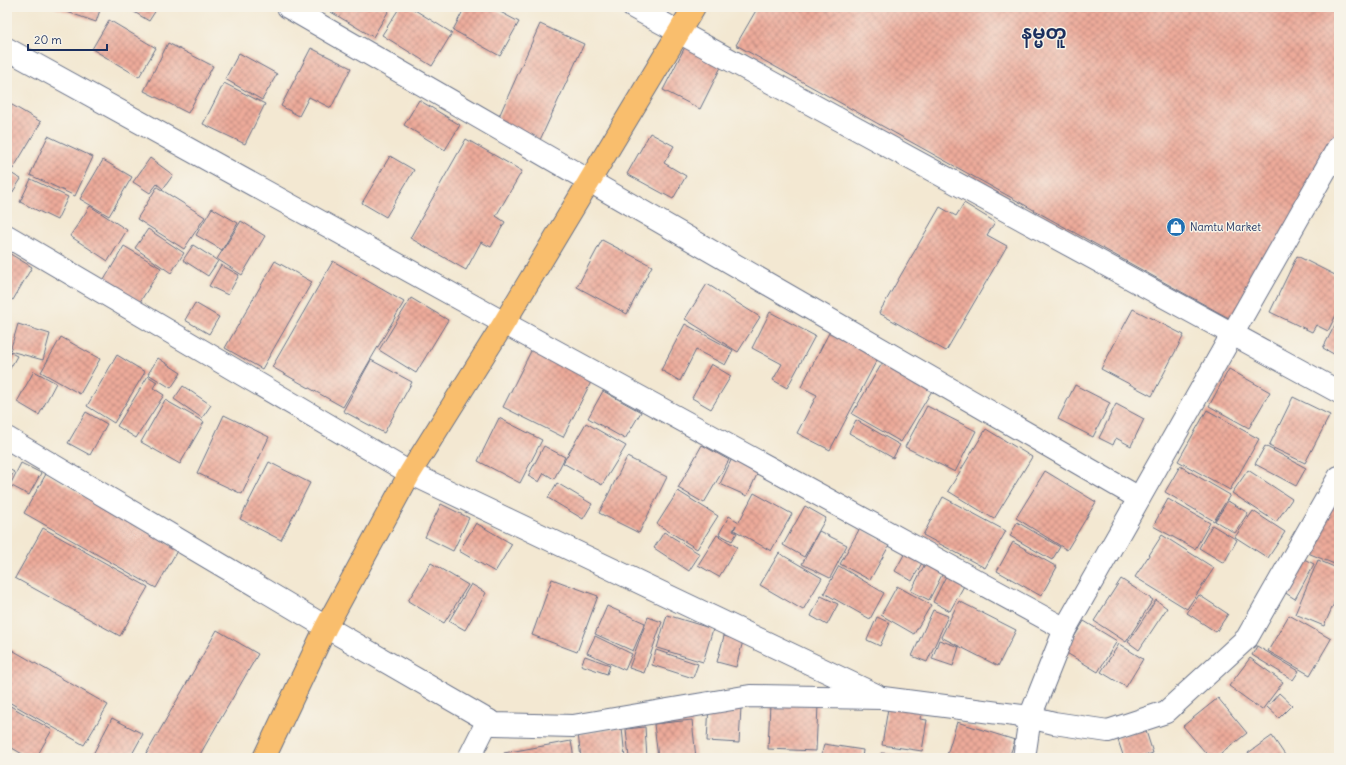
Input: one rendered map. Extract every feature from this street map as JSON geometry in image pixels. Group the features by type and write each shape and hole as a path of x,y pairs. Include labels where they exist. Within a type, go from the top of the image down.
{"main road":[{"path":"264,758 326,627 410,473 504,323 694,7"}],"street":[{"path":"288,7 1139,498"},
{"path":"633,7 1339,392"},
{"path":"7,49 504,323 1065,629"},
{"path":"1024,758 1030,717 1065,629 1339,146"},
{"path":"7,236 410,473 883,698"},
{"path":"7,438 326,627 494,724 573,726 750,696 883,698 1030,717 1054,723 1108,731 1166,712 1247,638 1339,477"},
{"path":"469,758 488,720"}],"building":[{"path":"53,7 101,7 96,22"},
{"path":"126,7 158,7 149,21"},
{"path":"334,7 391,7 373,37 331,12"},
{"path":"400,7 410,7 452,33 432,66 382,35"},
{"path":"465,7 491,7 519,22 500,56 453,30"},
{"name":"Namtu Market","path":"758,7 1333,7 1339,10 1339,133 1234,321 736,45"},
{"path":"109,20 156,48 139,77 92,49"},
{"path":"540,24 584,44 540,140 497,121"},
{"path":"168,43 213,66 188,113 144,91"},
{"path":"687,43 724,61 700,109 663,90"},
{"path":"311,48 351,68 331,108 309,97 299,116 281,106"},
{"path":"239,53 277,74 262,100 225,79"},
{"path":"224,83 265,104 245,144 203,124"},
{"path":"419,100 460,125 445,150 404,125"},
{"path":"7,102 41,122 13,169 7,165"},
{"path":"650,133 674,146 664,163 686,176 673,199 627,174"},
{"path":"48,136 93,157 75,196 30,175"},
{"path":"466,139 522,171 496,216 505,222 491,247 481,242 466,270 410,238"},
{"path":"390,156 414,170 386,217 362,203"},
{"path":"150,158 173,175 163,189 157,184 150,193 133,182"},
{"path":"103,160 132,177 109,216 80,199"},
{"path":"7,171 21,179 7,201"},
{"path":"31,179 68,197 57,220 20,202"},
{"path":"157,187 205,217 184,249 137,219"},
{"path":"964,203 995,222 987,235 1007,246 946,351 879,313 940,207 956,216"},
{"path":"90,206 127,230 108,261 70,236"},
{"path":"212,208 238,223 222,250 196,235"},
{"path":"241,221 265,236 242,275 217,259"},
{"path":"148,229 184,253 171,273 135,248"},
{"path":"602,240 652,266 627,314 577,287"},
{"path":"193,245 218,261 208,276 183,260"},
{"path":"124,246 161,268 140,302 104,280"},
{"path":"7,252 32,267 13,300 7,297"},
{"path":"1297,256 1339,277 1339,309 1328,331 1316,325 1312,332 1270,312"},
{"path":"275,261 312,282 262,369 225,348"},
{"path":"333,261 404,302 343,407 272,367"},
{"path":"221,265 239,275 228,295 209,286"},
{"path":"707,284 760,317 738,352 685,319"},
{"path":"411,298 448,320 416,373 379,350"},
{"path":"195,303 219,317 209,334 185,320"},
{"path":"1133,309 1184,335 1152,396 1101,369"},
{"path":"770,312 815,336 787,388 773,380 782,364 752,348"},
{"path":"1339,317 1339,357 1323,348"},
{"path":"18,324 50,334 43,360 10,351"},
{"path":"685,324 733,350 725,365 696,350 680,381 661,370"},
{"path":"830,331 879,356 830,450 797,433 817,395 801,387"},
{"path":"61,337 100,359 80,394 41,372"},
{"path":"532,349 592,380 563,437 503,407"},
{"path":"7,351 17,356 7,374"},
{"path":"117,355 145,372 114,423 87,406"},
{"path":"887,355 936,384 901,442 852,414"},
{"path":"158,358 181,373 171,388 148,374"},
{"path":"371,360 412,382 384,433 343,411"},
{"path":"711,364 731,376 711,409 692,398"},
{"path":"1229,369 1270,392 1249,428 1209,406"},
{"path":"34,371 56,383 39,415 17,402"},
{"path":"148,376 157,382 153,388 164,395 136,438 117,426"},
{"path":"1075,385 1110,403 1093,437 1058,419"},
{"path":"183,386 211,405 202,418 174,399"},
{"path":"603,391 641,412 625,439 588,418"},
{"path":"1293,397 1330,415 1305,463 1269,446"},
{"path":"165,400 204,422 180,464 141,442"},
{"path":"1116,404 1144,419 1131,446 1116,438 1113,445 1099,438"},
{"path":"927,406 976,431 955,472 905,447"},
{"path":"1207,410 1259,439 1230,490 1178,461"},
{"path":"86,412 107,424 90,455 68,443"},
{"path":"224,415 269,437 242,494 197,473"},
{"path":"499,418 542,440 520,483 478,461"},
{"path":"856,420 900,445 893,458 849,433"},
{"path":"586,423 626,446 602,485 563,463"},
{"path":"986,429 1032,457 994,519 948,491"},
{"path":"702,445 729,460 704,503 678,488"},
{"path":"544,446 565,457 554,479 544,473 539,482 528,476"},
{"path":"1265,446 1306,468 1296,486 1255,464"},
{"path":"733,456 760,468 747,496 720,484"},
{"path":"627,457 667,477 639,533 599,513"},
{"path":"269,462 310,483 281,540 240,519"},
{"path":"21,463 41,473 29,495 10,485"},
{"path":"1180,466 1230,495 1214,521 1165,492"},
{"path":"7,468 14,472 7,484"},
{"path":"1248,470 1292,499 1276,522 1232,493"},
{"path":"1045,471 1096,502 1067,550 1016,518"},
{"path":"46,474 178,549 156,588 24,513"},
{"path":"557,483 592,504 583,519 548,498"},
{"path":"678,491 718,516 697,549 657,524"},
{"path":"754,493 792,514 771,551 734,530 736,525 733,531 737,533 732,541 719,534 729,516 739,522"},
{"path":"943,497 1006,531 985,568 923,535"},
{"path":"1168,499 1210,523 1195,549 1153,526"},
{"path":"1331,499 1339,502 1339,566 1308,553"},
{"path":"1228,501 1248,513 1235,533 1215,521"},
{"path":"441,504 469,518 453,551 425,537"},
{"path":"805,506 826,518 804,557 783,545"},
{"path":"1253,511 1285,532 1268,558 1235,537"},
{"path":"1017,522 1060,547 1052,560 1010,536"},
{"path":"476,523 512,544 495,572 459,551"},
{"path":"1212,525 1237,540 1224,563 1199,548"},
{"path":"43,528 148,587 120,636 15,578"},
{"path":"860,528 890,544 870,580 840,564"},
{"path":"819,531 847,545 830,578 802,564"},
{"path":"664,532 700,554 689,571 654,548"},
{"path":"717,535 737,547 719,577 698,565"},
{"path":"1162,535 1214,568 1187,609 1135,577"},
{"path":"1013,542 1057,567 1041,596 997,571"},
{"path":"906,551 923,561 912,581 895,571"},
{"path":"779,553 822,578 803,610 760,585"},
{"path":"1302,558 1314,564 1295,599 1284,592"},
{"path":"927,560 945,569 929,600 911,591"},
{"path":"1318,560 1339,569 1339,592 1324,626 1295,614"},
{"path":"431,563 468,585 444,623 408,601"},
{"path":"839,566 884,593 870,619 824,593"},
{"path":"947,574 965,584 950,611 933,602"},
{"path":"552,579 598,596 577,652 532,635"},
{"path":"1121,579 1153,600 1126,642 1094,621"},
{"path":"471,584 486,593 465,630 449,621"},
{"path":"897,586 931,605 914,634 881,615"},
{"path":"1199,595 1228,614 1216,632 1187,613"},
{"path":"821,596 838,604 827,625 811,616"},
{"path":"1156,600 1167,608 1139,650 1128,642"},
{"path":"959,601 1016,630 998,666 941,637"},
{"path":"607,606 645,623 633,651 595,634"},
{"path":"933,610 948,616 927,662 912,656"},
{"path":"667,615 713,629 703,662 657,648"},
{"path":"1289,615 1331,639 1310,675 1268,651"},
{"path":"648,617 662,622 644,673 629,668"},
{"path":"877,617 890,623 880,646 867,640"},
{"path":"1084,621 1117,641 1098,672 1065,652"},
{"path":"217,630 258,654 198,758 144,758"},
{"path":"595,636 632,654 625,670 587,653"},
{"path":"724,636 743,641 736,667 717,662"},
{"path":"939,640 959,647 953,666 932,659"},
{"path":"1119,644 1143,659 1126,687 1101,672"},
{"path":"1257,646 1299,671 1293,680 1252,655"},
{"path":"7,647 108,705 84,745 7,701"},
{"path":"656,650 698,664 693,678 652,665"},
{"path":"585,656 610,665 607,674 581,665"},
{"path":"1250,658 1283,682 1262,710 1229,686"},
{"path":"1279,693 1292,705 1279,718 1267,707"},
{"path":"1218,698 1247,733 1216,758 1210,758 1183,726"},
{"path":"889,702 922,707 920,719 927,720 922,751 882,745"},
{"path":"770,703 818,705 816,751 768,749"},
{"path":"7,704 52,730 36,758 29,758 7,745"},
{"path":"709,705 741,707 739,743 707,741"},
{"path":"112,718 143,734 130,758 91,758"},
{"path":"692,720 696,758 658,758 654,724"},
{"path":"957,722 1015,740 1009,758 946,758"},
{"path":"645,727 647,758 629,758 626,729"},
{"path":"622,728 625,758 581,758 578,734"},
{"path":"1145,728 1153,753 1139,758 1124,758 1117,737"},
{"path":"1272,736 1287,758 1251,758 1248,753"},
{"path":"571,741 574,758 505,758 504,753"},
{"path":"824,744 863,750 862,758 821,758"},
{"path":"881,753 920,756 920,758 880,758"}],"place":[{"name":"Namtu Market","path":"1176,227"}],"district":[{"name":"နမ္မတူ","path":"1044,32"}]}
